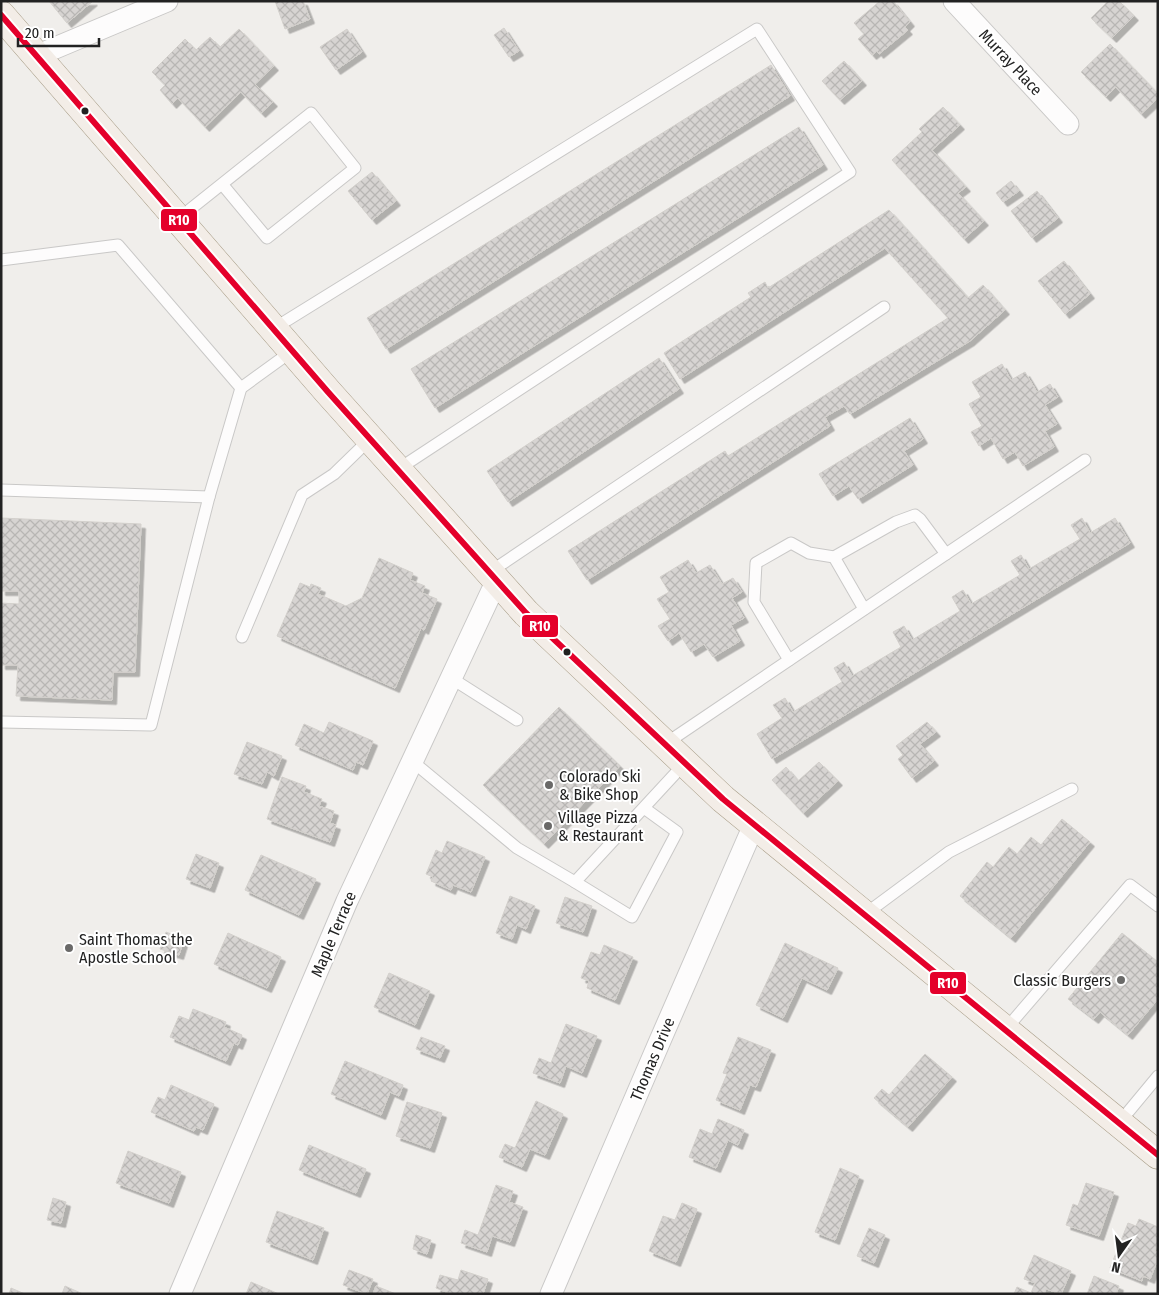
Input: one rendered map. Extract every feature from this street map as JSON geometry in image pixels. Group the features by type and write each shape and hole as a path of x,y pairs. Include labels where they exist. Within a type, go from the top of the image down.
{"main road":[{"path":"1,15 292,351 526,613 722,799 1158,1155"}],"street":[{"path":"36,56 167,1"},
{"name":"Murray Place","path":"954,1 1068,124"},
{"name":"Maple Terrace","path":"180,1294 346,901 451,678 493,576"},
{"name":"Thomas Drive","path":"551,1294 754,825"}],"lane":[{"path":"273,329 757,28 850,172 397,470"},
{"path":"178,219 311,113 354,168 267,238 222,184"},
{"path":"1,260 118,245 241,388"},
{"path":"493,576 884,307"},
{"path":"1,722 151,725 209,497 241,388 292,351"},
{"path":"242,637 302,495 334,474 370,439"},
{"path":"665,744 1085,460"},
{"path":"1,490 209,497"},
{"path":"789,660 754,602 756,563 792,543 809,553 834,557 896,522 915,515 946,554"},
{"path":"834,557 864,609"},
{"path":"451,678 517,720"},
{"path":"412,761 517,848 632,917 677,832 644,808"},
{"path":"575,882 685,763"},
{"path":"864,915 949,852 1072,789"},
{"path":"1004,1030 1130,885 1158,906"},
{"path":"1119,1123 1158,1076"}],"building":[{"path":"49,1 93,1 67,23"},
{"path":"275,1 303,1 310,19 285,29"},
{"path":"880,1 893,1 910,22 905,27 908,30 879,54 877,51 872,55 858,39 864,34 854,23"},
{"path":"1108,1 1119,1 1134,16 1112,38 1091,18"},
{"path":"504,28 519,51 509,57 494,35"},
{"path":"239,29 274,66 255,84 273,102 261,113 241,92 205,127 178,98 172,104 160,90 165,85 152,72 185,39 196,50 210,37 220,47"},
{"path":"347,29 362,52 336,70 320,47"},
{"path":"1110,44 1158,94 1158,98 1141,114 1116,87 1106,97 1081,72"},
{"path":"844,61 862,81 840,100 822,81"},
{"path":"771,65 790,96 386,349 367,318"},
{"path":"943,107 960,125 932,150 966,187 958,193 984,221 964,239 892,160 922,132 919,129"},
{"path":"799,127 823,165 435,408 411,369"},
{"path":"372,172 396,201 372,220 348,191"},
{"path":"1011,181 1019,191 1003,202 996,193"},
{"path":"1037,191 1058,218 1032,238 1011,211"},
{"path":"889,210 968,298 983,285 1005,310 970,341 850,414 844,406 825,417 830,426 587,580 568,551 725,451 728,456 948,318 885,248 680,379 664,353 751,297 748,293 765,282 768,288"},
{"path":"1064,261 1090,294 1065,314 1038,281"},
{"path":"659,358 679,389 508,502 487,471"},
{"path":"1002,364 1011,380 1025,372 1037,392 1050,384 1058,397 1045,405 1057,424 1045,431 1054,447 1023,466 1015,452 1003,459 991,438 979,446 971,432 982,426 969,404 981,397 972,382"},
{"path":"910,418 923,439 904,451 913,465 858,499 849,486 833,496 819,474"},
{"path":"1,518 141,524 135,672 113,672 112,700 16,696 18,665 1,665 1,603 19,604 19,591 1,591"},
{"path":"1082,518 1090,533 1115,518 1130,543 772,759 757,734 782,718 773,705 785,698 793,712 842,682 834,668 844,662 852,676 901,647 893,632 904,626 912,640 960,611 952,597 963,590 971,604 1020,575 1011,561 1021,555 1029,569 1080,539 1071,525"},
{"path":"379,558 413,573 410,580 425,586 422,593 437,599 424,630 421,628 395,688 277,636 300,583 310,587 311,584 321,588 318,594 346,606 362,598"},
{"path":"688,560 696,573 710,565 722,584 733,578 742,592 732,598 744,618 731,625 740,641 713,657 704,644 691,652 679,633 668,641 658,626 670,619 657,599 669,592 660,577"},
{"path":"559,707 620,766 544,844 483,785"},
{"path":"329,722 373,741 363,765 356,762 353,770 295,745 304,724 324,733"},
{"path":"927,722 936,732 920,744 934,761 912,778 898,759 903,755 896,746"},
{"path":"247,742 282,756 274,776 267,772 262,784 234,774"},
{"path":"819,762 838,781 803,813 772,780 786,767 798,781"},
{"path":"282,777 306,786 304,792 322,799 319,806 334,811 330,823 336,825 330,842 267,819"},
{"path":"1062,819 1090,842 1011,938 960,896 987,862 993,867 1009,847 1017,854 1031,837 1041,845"},
{"path":"447,841 485,857 471,892 453,885 451,890 431,881 433,877 426,874 436,850 442,853"},
{"path":"196,854 219,863 210,888 186,879"},
{"path":"261,855 316,879 299,915 245,890"},
{"path":"510,896 535,906 526,929 517,925 512,939 496,933"},
{"path":"565,897 592,906 583,932 556,923"},
{"path":"166,932 184,939 179,955 160,949"},
{"path":"228,933 281,957 267,988 214,964"},
{"name":"Classic Burgers","path":"1122,933 1158,962 1158,999 1128,1035 1100,1012 1094,1019 1068,999"},
{"path":"785,943 838,968 827,990 802,978 783,1018 756,1005"},
{"path":"604,945 633,957 615,1000 587,988 589,981 581,978 591,952 600,955"},
{"path":"389,973 430,991 415,1025 374,1007"},
{"path":"193,1009 226,1022 224,1027 242,1035 238,1045 234,1043 226,1061 170,1037 179,1016 189,1020"},
{"path":"566,1024 597,1036 582,1073 566,1066 560,1083 533,1073 539,1058 551,1063"},
{"path":"421,1037 445,1046 440,1058 416,1049"},
{"path":"738,1037 771,1050 756,1087 750,1085 740,1110 716,1100 727,1074 723,1073"},
{"path":"925,1054 952,1077 908,1127 874,1098 882,1089 889,1095"},
{"path":"345,1061 403,1085 399,1096 390,1092 381,1115 331,1094"},
{"path":"171,1085 214,1104 203,1130 196,1127 194,1131 151,1112 158,1097 165,1100"},
{"path":"536,1101 563,1114 545,1155 530,1149 522,1167 499,1157 505,1144 515,1148"},
{"path":"407,1102 442,1113 430,1148 396,1136"},
{"path":"718,1119 744,1130 738,1145 728,1140 716,1168 689,1157 700,1129 712,1134"},
{"path":"309,1145 366,1169 356,1193 299,1170"},
{"path":"128,1151 181,1172 169,1203 116,1183"},
{"path":"840,1168 859,1176 835,1240 815,1232"},
{"path":"1086,1183 1114,1192 1099,1236 1066,1225 1073,1204 1078,1206"},
{"path":"496,1185 513,1191 509,1202 523,1207 510,1242 492,1236 487,1252 461,1243 465,1230 478,1235"},
{"path":"53,1198 66,1202 61,1223 47,1220"},
{"path":"682,1203 697,1209 676,1262 649,1251 663,1216 675,1220"},
{"path":"277,1211 324,1228 313,1260 266,1242"},
{"path":"1139,1219 1158,1227 1158,1243 1155,1251 1158,1252 1158,1259 1150,1279 1143,1276 1142,1281 1110,1268 1128,1223 1136,1226"},
{"path":"869,1228 885,1235 874,1263 857,1256"},
{"path":"416,1235 431,1240 427,1254 413,1249"},
{"path":"1034,1255 1071,1271 1061,1294 1046,1289 1044,1294 1014,1294 1017,1287 1031,1293 1035,1283 1024,1279"},
{"path":"349,1270 373,1279 367,1294 343,1285"},
{"path":"461,1270 488,1279 483,1294 451,1294 436,1288 440,1275 458,1280"},
{"path":"1094,1276 1119,1286 1116,1294 1087,1294"},
{"path":"251,1282 279,1294 246,1294"},
{"path":"65,1286 83,1294 62,1294"},
{"path":"376,1286 396,1294 373,1294"},
{"path":"11,1288 25,1294 9,1294"}],"transit line":[{"name":"R10","path":"1,15 328,392 526,613 723,799 1158,1155"}],"place":[{"name":"Colorado Ski & Bike Shop","path":"549,785"},
{"name":"Village Pizza & Restaurant","path":"548,826"},
{"name":"Saint Thomas the Apostle School","path":"69,948"},
{"name":"Classic Burgers","path":"1121,980"}]}
